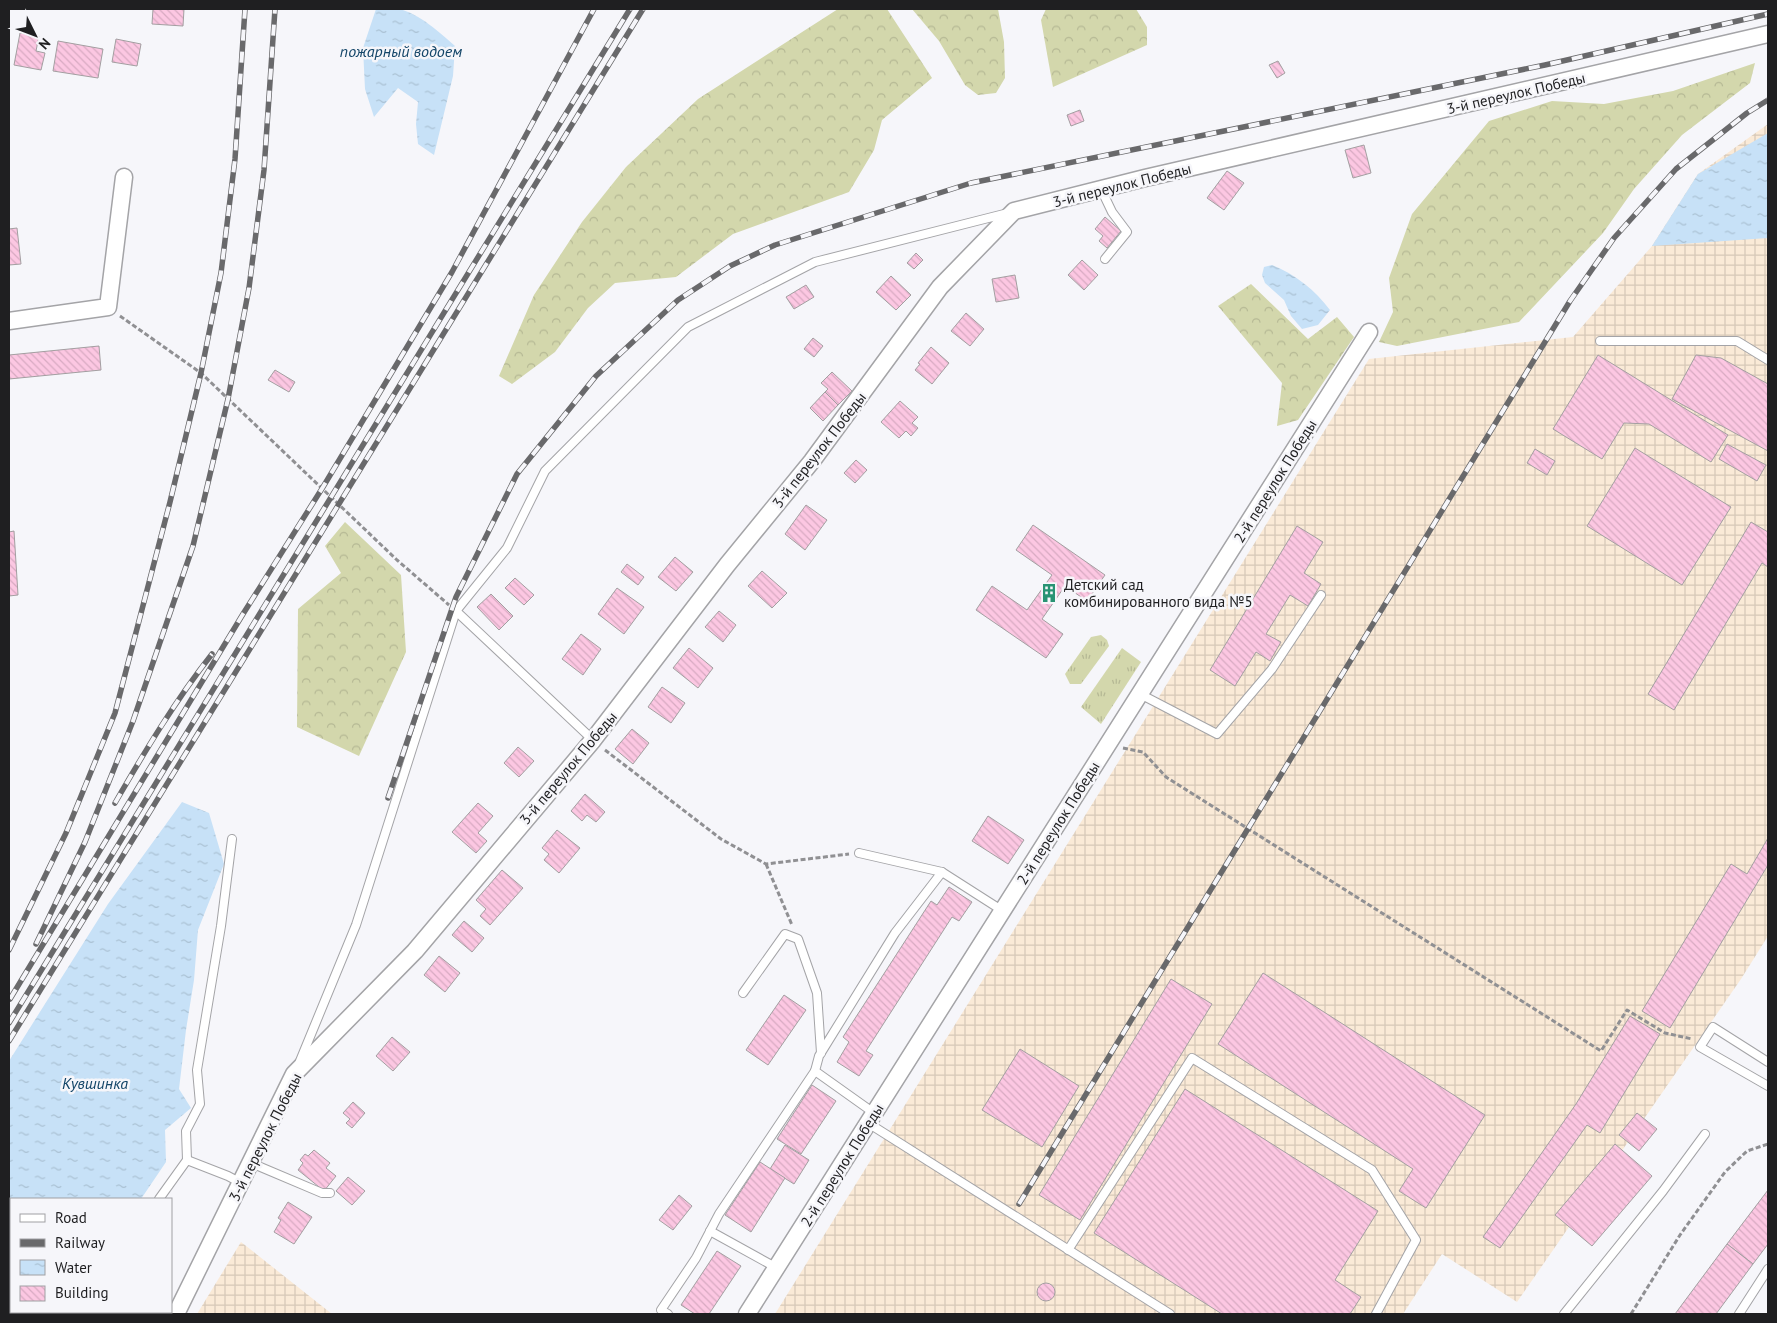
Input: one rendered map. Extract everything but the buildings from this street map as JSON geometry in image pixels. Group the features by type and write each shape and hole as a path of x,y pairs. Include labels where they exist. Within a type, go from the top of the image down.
{"street":[{"name":"3-й переулок Победы","path":"176,1314 294,1074 414,951 593,740 727,565 812,461 940,287 1014,211 1101,189 1768,34"},
{"path":"9,321 108,307 124,177"},
{"name":"2-й переулок Победы","path":"747,1314 1369,332"}],"lane":[{"path":"1101,189 1112,212 1127,232 1104,259"},
{"path":"294,1074 356,926 456,611 507,548 545,471 688,327 816,262 1014,211"},
{"path":"1600,341 1737,341 1768,360"},
{"path":"1140,694 1217,734 1272,668 1321,595"},
{"path":"456,611 593,740"},
{"path":"160,1198 187,1160 186,1130 200,1104 197,1070 222,926 232,839"},
{"path":"859,853 942,872 1003,910"},
{"path":"668,1314 661,1310 696,1258 719,1214 815,1071 820,1053 895,933 942,872"},
{"path":"743,993 785,934 798,939 816,992 820,1053"},
{"path":"1768,1062 1713,1027 1700,1047 1768,1086"},
{"path":"1068,1250 1192,1058 1372,1170 1416,1240 1376,1314"},
{"path":"815,1071 871,1118 1068,1250 1170,1314"},
{"path":"1564,1314 1663,1192 1705,1134"},
{"path":"187,1160 241,1183"},
{"path":"251,1163 322,1193 330,1193"},
{"path":"710,1231 777,1268"},
{"path":"1738,1314 1768,1269"}],"path":[{"path":"108,307 201,373 397,560 456,611"},
{"path":"593,740 721,839 766,864 859,853"},
{"path":"1108,744 1143,752 1166,777 1601,1051 1627,1010 1666,1033 1702,1042"},
{"path":"766,864 798,939"},
{"path":"1630,1314 1680,1235 1725,1172 1747,1151 1768,1144"}],"shaded area":[{"path":"1768,124 1768,936 1741,979 1517,1302 1442,1254 1403,1314 775,1314 1369,359 1573,337 1652,246 1698,174"},
{"path":"9,1234 10,1313 139,1314 9,1314"},
{"path":"241,1242 332,1314 197,1314"}],"green space":[{"path":"838,9 887,9 932,78 882,120 874,150 849,192 733,234 676,277 615,283 588,308 555,352 512,384 499,376 534,295 582,222 626,167 698,99"},
{"path":"912,9 998,9 1004,42 1005,78 996,93 978,95 965,85 939,41"},
{"path":"1046,9 1136,9 1147,27 1147,45 1053,87 1041,20"},
{"path":"1755,63 1750,83 1682,135 1634,189 1603,233 1519,322 1397,346 1379,342 1393,312 1389,278 1412,214 1489,121 1552,101 1604,104 1673,91"},
{"path":"1251,284 1308,339 1337,317 1354,337 1298,420 1277,426 1282,383 1218,306"},
{"path":"345,522 401,575 406,652 359,756 297,727 298,609 341,573 325,546"},
{"path":"1101,635 1107,640 1109,646 1081,684 1070,684 1065,674 1091,637"},
{"path":"1122,648 1141,662 1101,724 1081,707"}],"water":[{"name":"пожарный водоем","path":"376,9 407,11 429,24 455,46 453,76 434,155 418,144 416,124 418,102 398,88 374,117 365,89 363,48"},
{"path":"1768,133 1768,238 1652,246 1698,174"},
{"path":"1272,265 1304,283 1330,310 1318,325 1302,329 1291,316 1284,300 1265,283 1262,275 1264,267"},
{"name":"Кувшинка","path":"182,802 209,813 224,864 198,930 194,980 179,1089 191,1108 165,1130 166,1162 142,1198 10,1198 10,1209 9,1061 108,904"}],"railway":[{"path":"9,950 66,833 115,713 170,502 201,373 221,273 235,159 245,9"},
{"path":"36,944 85,842 133,721 193,546 228,399 249,288 264,170 275,9"},
{"path":"10,999 452,272 594,9"},
{"path":"9,1023 630,9"},
{"path":"9,1041 643,9"},
{"path":"388,798 456,597 517,474 596,376 678,300 730,266 775,245 971,183 1545,65 1768,14"},
{"path":"1019,1204 1570,301 1614,238 1676,169 1747,113 1768,100"},
{"path":"115,803 185,690 212,654"}],"place":[{"name":"Детский сад комбинированного вида №5","path":"1049,593"}]}
